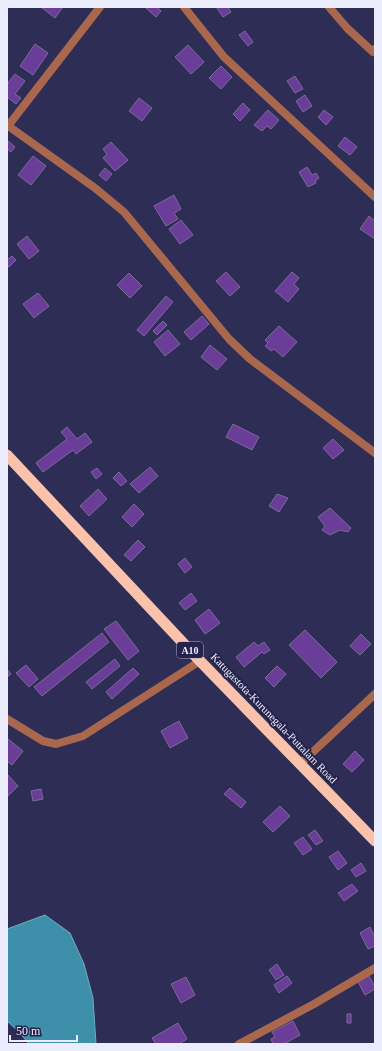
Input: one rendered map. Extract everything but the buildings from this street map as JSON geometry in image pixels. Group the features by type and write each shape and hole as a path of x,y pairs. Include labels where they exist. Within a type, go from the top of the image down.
{"highway":[{"name":"Katugastota-Kurunegala-Puttalam Road","path":"7,455 200,661 375,841"}],"street":[{"path":"100,7 8,125 95,188 124,212 228,339 250,359 375,453"},
{"path":"184,7 224,57 375,198"},
{"path":"329,7 352,33 373,52 375,49"},
{"path":"7,719 44,741 56,744 84,736 200,661"},
{"path":"300,764 375,694"},
{"path":"238,1044 314,1004 375,968"}],"water":[{"path":"45,915 70,933 84,964 93,998 96,1044 29,1044 7,1021 7,929"}]}
